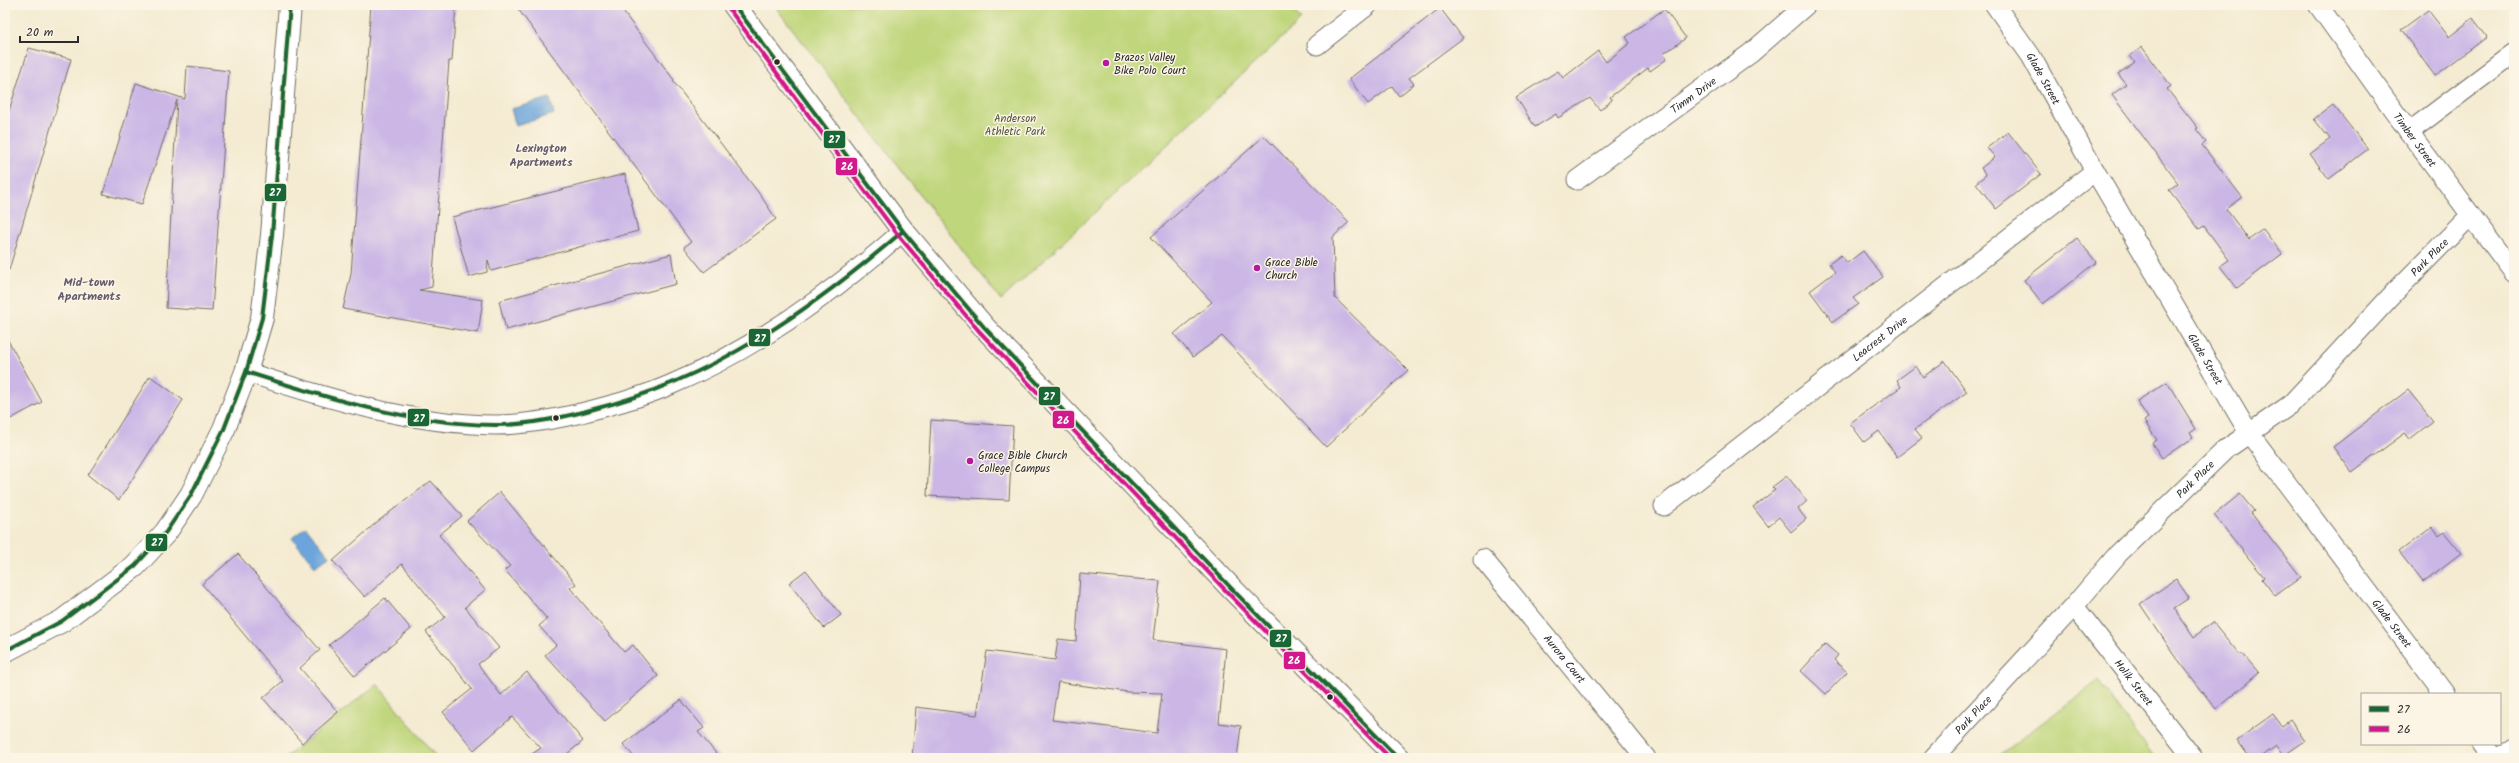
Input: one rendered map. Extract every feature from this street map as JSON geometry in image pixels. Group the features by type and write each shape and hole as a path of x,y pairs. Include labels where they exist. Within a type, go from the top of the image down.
{"street":[{"path":"5,651 62,621 96,597 135,566 166,532 191,495 221,436 246,372 262,318 272,235 290,5"},
{"path":"734,5 903,231 984,327 1232,589 1398,758"},
{"path":"1317,44 1368,5"},
{"name":"Timm Drive","path":"1577,180 1751,53 1806,5"},
{"name":"Glade Street","path":"1995,5 2031,56 2095,171 2249,433 2444,693"},
{"name":"Timber Street","path":"2318,5 2409,132 2514,273"},
{"path":"2409,132 2514,53"},
{"name":"Leacrest Drive","path":"1664,506 2095,171"},
{"name":"Park Place","path":"1933,758 2074,606 2118,554 2225,450 2290,405 2393,294 2471,215"},
{"path":"246,372 338,402 410,417 495,425 542,421 602,408 669,386 751,344 812,303 874,256 903,231"},
{"name":"Aurora Court","path":"1483,559 1646,758"},
{"name":"Holik Street","path":"2074,606 2193,758"},
{"path":"2483,745 2493,758"},
{"path":"2500,758 2514,748"}],"green space":[{"name":"Anderson Athletic Park","path":"774,5 1289,5 1301,20 1001,300"},
{"path":"2098,681 2155,758 1995,758"},
{"path":"377,684 437,758 285,758"}],"water":[{"path":"550,98 554,114 516,126 511,109"},
{"path":"306,527 329,556 315,566 292,538"}],"building":[{"path":"371,5 456,5 452,61 449,61 432,287 419,290 483,300 478,333 343,309 351,274"},
{"path":"515,5 618,5 674,80 673,81 761,196 776,219 704,272 684,247 691,242"},
{"path":"1440,8 1463,38 1409,78 1414,84 1399,96 1392,86 1368,104 1349,79"},
{"path":"1664,9 1686,38 1663,54 1667,59 1650,71 1648,68 1610,97 1612,100 1600,110 1590,98 1558,118 1556,114 1535,127 1516,97 1558,71 1563,78 1598,51 1606,62 1630,43 1626,37"},
{"path":"2428,10 2449,37 2473,18 2487,37 2435,76 2401,30"},
{"path":"2142,47 2171,86 2167,89 2198,128 2196,129 2206,142 2202,145 2242,197 2226,209 2249,240 2263,229 2282,254 2237,288 2220,266 2229,260 2204,226 2199,229 2169,190 2178,183 2112,95 2126,84 2118,74 2135,62 2130,56"},
{"path":"29,48 71,59 9,270 5,270 5,123"},
{"path":"187,66 229,71 212,311 166,308 177,100 142,204 103,194 136,83 185,99"},
{"path":"2333,105 2368,149 2329,179 2310,154 2330,139 2314,119"},
{"path":"2008,132 2041,174 1996,209 1976,183 1986,175 1981,168 1995,157 1987,148"},
{"name":"Grace Bible Church","path":"1264,136 1349,222 1333,237 1335,298 1408,370 1326,447 1222,336 1193,357 1174,334 1212,302 1151,237"},
{"path":"625,174 638,231 491,271 488,260 487,272 469,277 452,217"},
{"path":"2077,238 2096,262 2043,304 2024,280"},
{"path":"1863,251 1883,277 1853,298 1858,304 1833,322 1810,291 1835,272 1829,264 1841,255 1847,263"},
{"path":"671,254 676,284 506,330 499,301"},
{"path":"5,335 42,402 5,422"},
{"path":"1945,361 1967,392 1915,429 1922,438 1897,457 1879,431 1864,442 1850,423 1901,387 1897,380 1916,366 1923,377"},
{"path":"150,376 183,400 119,500 88,475"},
{"path":"2167,382 2196,429 2190,433 2193,438 2162,458 2152,443 2157,440 2144,421 2148,418 2137,401"},
{"path":"2408,390 2433,421 2410,439 2405,433 2352,472 2333,447"},
{"name":"Grace Bible Church College Campus","path":"931,420 1013,426 1009,500 927,496"},
{"path":"1787,476 1807,501 1798,509 1806,519 1791,532 1779,517 1768,526 1753,507 1775,490 1772,487"},
{"path":"431,481 462,516 439,535 485,590 465,607 499,648 478,664 501,695 527,672 583,741 562,758 526,758 541,748 512,717 474,750 443,712 472,689 426,632 445,617 402,564 365,597 333,561 377,522"},
{"path":"500,492 576,584 570,588 624,652 633,645 658,676 605,721 545,655 556,645 539,626 547,619 505,570 510,566 467,521"},
{"path":"2240,494 2254,511 2251,513 2301,577 2275,596 2262,579 2264,577 2214,515"},
{"path":"2432,527 2439,536 2444,532 2461,553 2423,582 2399,552"},
{"path":"238,554 320,650 300,668 338,712 302,743 263,698 283,681 202,584"},
{"path":"806,570 841,615 824,628 789,583"},
{"path":"1080,574 1160,581 1153,640 1226,649 1219,723 1241,726 1237,758 912,758 916,707 977,715 987,651 1055,660 1058,639 1076,641","holes":["1058,682 1128,692 1162,693 1157,733 1052,720"]},
{"path":"2176,579 2189,598 2174,608 2194,637 2213,622 2240,655 2242,653 2259,673 2216,709 2173,653 2140,604"},
{"path":"385,598 411,629 355,676 329,645"},
{"path":"1825,644 1838,655 1834,660 1847,672 1826,694 1801,671"},
{"path":"681,700 704,728 698,732 720,758 635,758 623,744"},
{"path":"2273,714 2282,726 2290,720 2305,741 2283,756 2276,746 2260,758 2250,758 2237,740"}],"transit line":[{"name":"27","path":"5,651 62,621 135,566 166,532 191,495 224,429 246,372 262,318 272,235 290,5"},
{"name":"27","path":"734,5 903,231 984,327 1232,589 1398,758"},
{"name":"26","path":"729,9 898,235 979,331 1228,593 1390,758"},
{"name":"27","path":"246,372 338,400 400,415 431,420 463,424 508,425 558,418 638,396 680,380 720,360 759,338 833,288 903,231"}],"place":[{"name":"Brazos Valley Bike Polo Court","path":"1106,63"},
{"name":"Grace Bible Church","path":"1257,268"},
{"name":"Grace Bible Church College Campus","path":"970,461"}],"district":[{"name":"Lexington Apartments","path":"541,155"},
{"name":"Mid-town Apartments","path":"89,289"}]}
